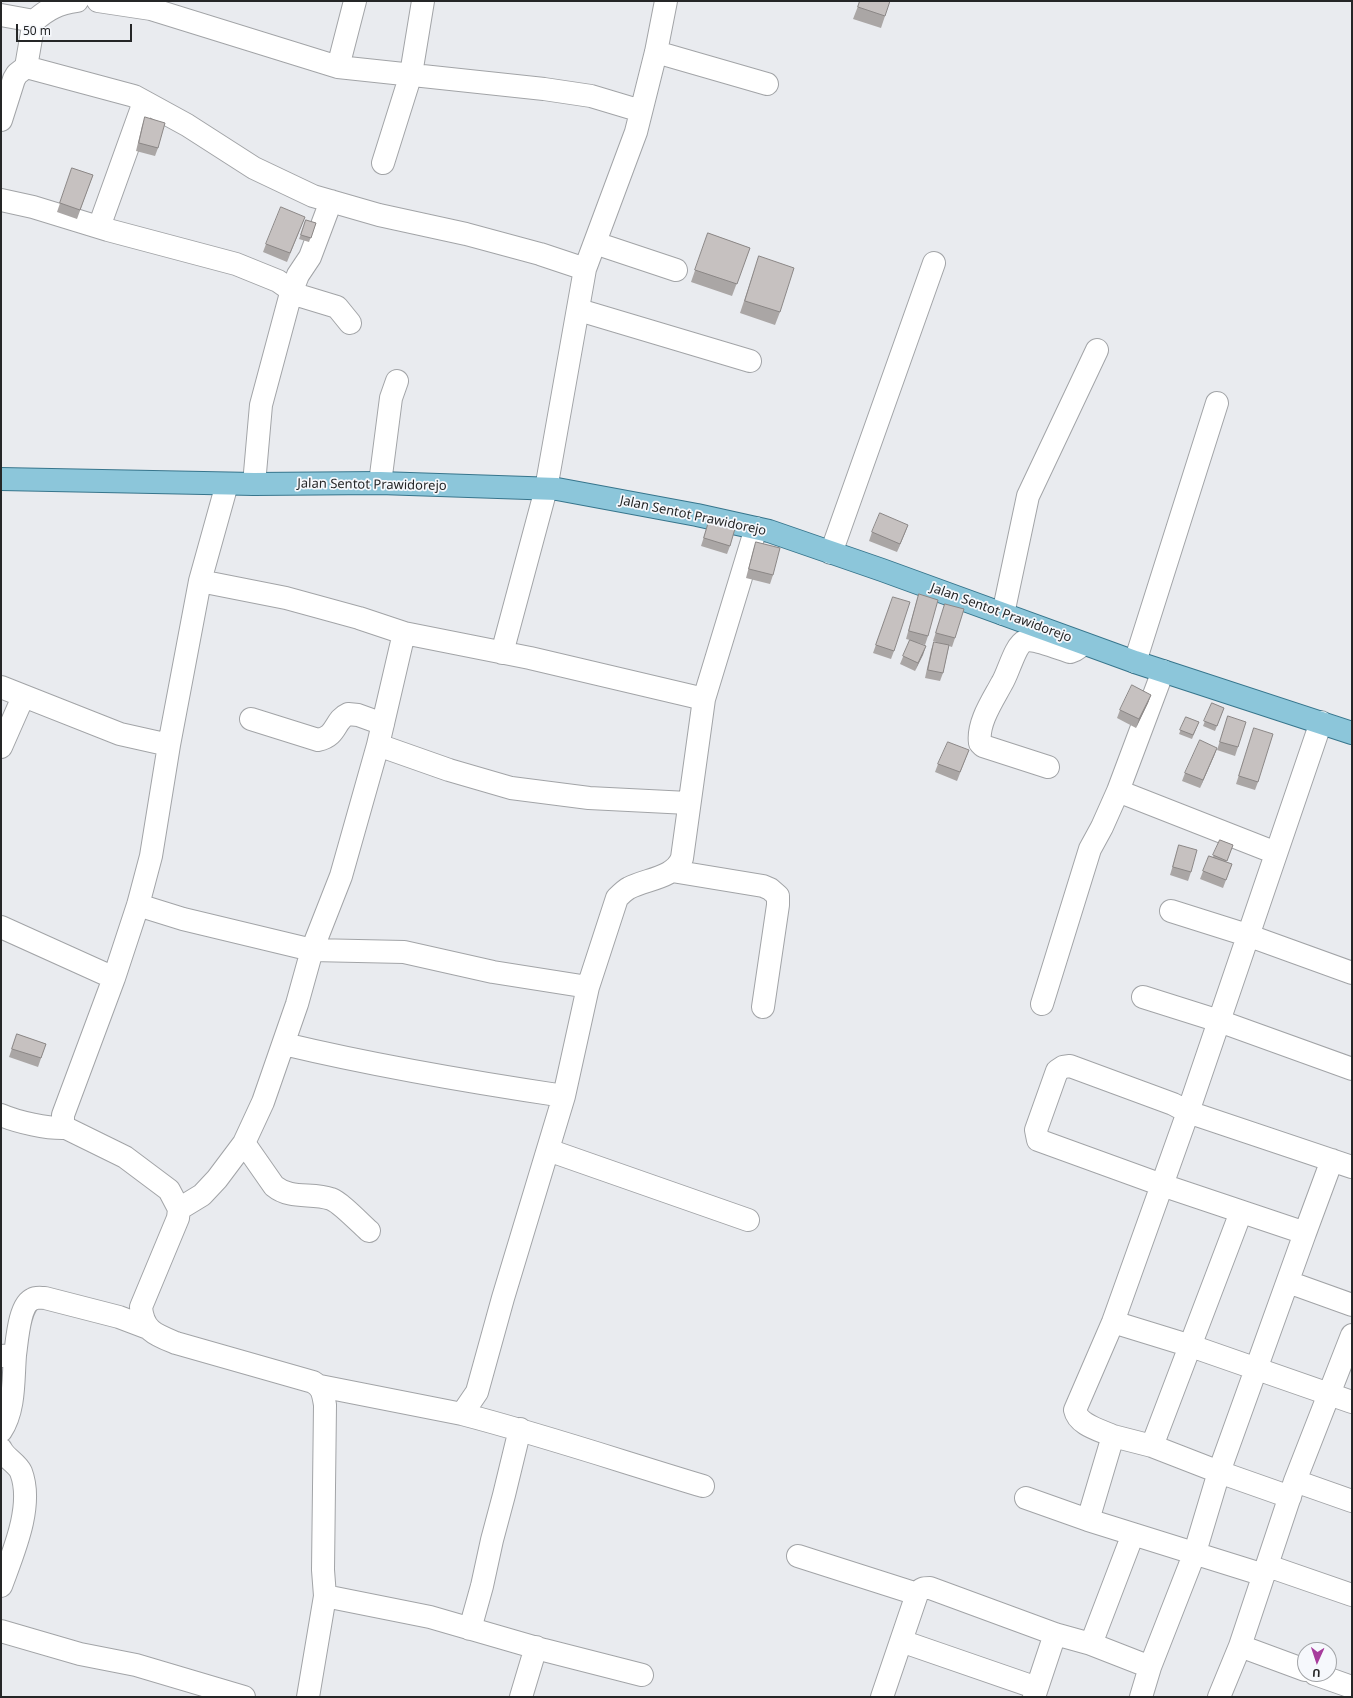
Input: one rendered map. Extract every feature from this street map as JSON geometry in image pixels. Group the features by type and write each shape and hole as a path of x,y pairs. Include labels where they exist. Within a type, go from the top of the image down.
{"main road":[{"name":"Jalan Sentot Prawidorejo","path":"1,479 227,484 380,483 557,489 697,515 769,531 1135,662 1352,733"}],"street":[{"path":"1,120 14,79 26,66 34,21 49,9 64,3 77,1"},
{"path":"98,1 151,9 338,67 544,89 591,96 641,111"},
{"path":"338,67 355,1"},
{"path":"383,163 411,74 423,1"},
{"path":"502,652 546,489 579,310 585,269 636,132 656,52 666,1"},
{"path":"1,15 34,21"},
{"path":"656,52 767,84"},
{"path":"26,66 134,96 187,125 254,168 313,196 379,215 466,234 540,254 585,269"},
{"path":"99,227 144,102"},
{"path":"1,200 236,264 278,280 288,288 291,293 337,307 350,323"},
{"path":"254,484 261,405 291,293 298,275 310,257 331,201"},
{"path":"595,243 676,270"},
{"path":"831,553 934,263"},
{"path":"579,310 750,361"},
{"path":"1003,614 1028,496 1097,350"},
{"path":"380,483 390,398 397,381"},
{"path":"1135,662 1218,403"},
{"path":"66,1128 63,1123 64,1115 114,978 138,905 151,856 169,745 200,580 227,484"},
{"path":"462,1414 477,1392 503,1298 564,1096 588,987 617,898 628,888 672,871 679,866 682,858 688,803 704,699 756,528"},
{"path":"200,580 286,598 360,618 404,633 502,652 704,699"},
{"path":"180,1209 202,1194 217,1179 244,1143 263,1102 284,1044 312,950 341,876 378,745 404,633"},
{"path":"1048,767 983,746 980,743 981,729 992,700 1002,683 1018,648 1022,643 1030,641 1070,652 1084,644"},
{"path":"1042,1004 1090,849 1102,827 1118,791 1163,671"},
{"path":"1,688 120,734 169,745"},
{"path":"1,747 23,697"},
{"path":"251,719 318,740 327,738 333,733 344,717 348,714 358,715 383,724"},
{"path":"1321,722 1162,1185 1113,1322 1075,1410 1076,1415 1081,1422 1113,1436 1152,1446 1219,1472 1352,1501"},
{"path":"378,745 449,770 511,788 589,798 688,803"},
{"path":"1118,791 1276,853"},
{"path":"672,871 763,886 770,889 778,896 778,905 763,1007"},
{"path":"138,905 183,919 312,950 404,952 492,972 588,987"},
{"path":"1171,911 1247,935 1352,973"},
{"path":"1,927 114,978"},
{"path":"1143,997 1218,1021 1352,1069"},
{"path":"284,1044 351,1060 475,1083 564,1096"},
{"path":"1141,1697 1150,1667 1195,1552 1219,1472 1305,1233 1342,1163 1188,1112 1173,1104 1070,1066 1063,1067 1057,1071 1036,1130 1038,1140 1162,1185 1305,1233"},
{"path":"1,1115 14,1120 57,1129 66,1128 125,1157 169,1190 180,1209 178,1218 141,1307 142,1318 148,1328 156,1336 313,1382 320,1386 462,1414 520,1429 607,1458 703,1486"},
{"path":"244,1143 278,1190 288,1194 320,1196 333,1199 369,1231"},
{"path":"548,1150 748,1220"},
{"path":"1152,1446 1241,1212"},
{"path":"1288,1282 1352,1305"},
{"path":"1,1431 5,1425 13,1388 8,1356 23,1310 28,1302 33,1298 45,1298 119,1317 148,1328"},
{"path":"1113,1322 1191,1346 1352,1402"},
{"path":"1219,1697 1240,1646 1292,1489 1352,1335"},
{"path":"308,1697 325,1596 325,1405 323,1392 320,1386"},
{"path":"470,1628 482,1586 520,1429"},
{"path":"1088,1520 1113,1436"},
{"path":"1,1449 20,1470 26,1488 26,1507 11,1559 1,1586"},
{"path":"1026,1498 1133,1534 1352,1595"},
{"path":"1091,1644 1133,1534"},
{"path":"798,1556 918,1594"},
{"path":"882,1697 921,1589 930,1588 1055,1634 1091,1644 1150,1667"},
{"path":"325,1596 430,1617 642,1675"},
{"path":"1,1631 80,1654 136,1665 244,1697"},
{"path":"901,1641 1036,1693 1055,1634"},
{"path":"1240,1646 1297,1667"},
{"path":"521,1697 536,1647"},
{"path":"1336,1682 1352,1688"}],"building":[{"path":"860,1 890,1 885,16 858,7"},
{"path":"145,117 165,123 158,148 139,143"},
{"path":"72,168 93,175 80,210 60,203"},
{"path":"281,207 305,217 290,253 266,244"},
{"path":"306,220 316,223 311,238 301,235"},
{"path":"708,233 750,248 737,284 695,270"},
{"path":"759,256 794,268 780,312 745,301"},
{"path":"880,513 908,525 900,544 872,532"},
{"path":"710,518 736,525 730,546 704,538"},
{"path":"756,542 780,548 773,575 749,569"},
{"path":"919,594 938,600 928,636 909,631"},
{"path":"893,597 910,602 894,651 876,645"},
{"path":"945,604 964,609 955,638 936,633"},
{"path":"910,640 926,646 918,663 903,656"},
{"path":"934,642 949,645 943,673 928,670"},
{"path":"1132,685 1151,695 1139,719 1120,710"},
{"path":"1212,703 1224,708 1217,726 1204,721"},
{"path":"1228,716 1246,722 1238,747 1220,742"},
{"path":"1186,717 1199,722 1193,735 1180,730"},
{"path":"1254,728 1273,734 1258,782 1239,776"},
{"path":"1200,740 1217,748 1203,780 1185,773"},
{"path":"948,742 969,750 960,772 938,764"},
{"path":"1220,840 1233,845 1227,861 1213,855"},
{"path":"1179,845 1197,850 1191,872 1173,867"},
{"path":"1209,856 1232,864 1226,880 1203,871"},
{"path":"17,1034 46,1044 41,1058 12,1049"}]}
